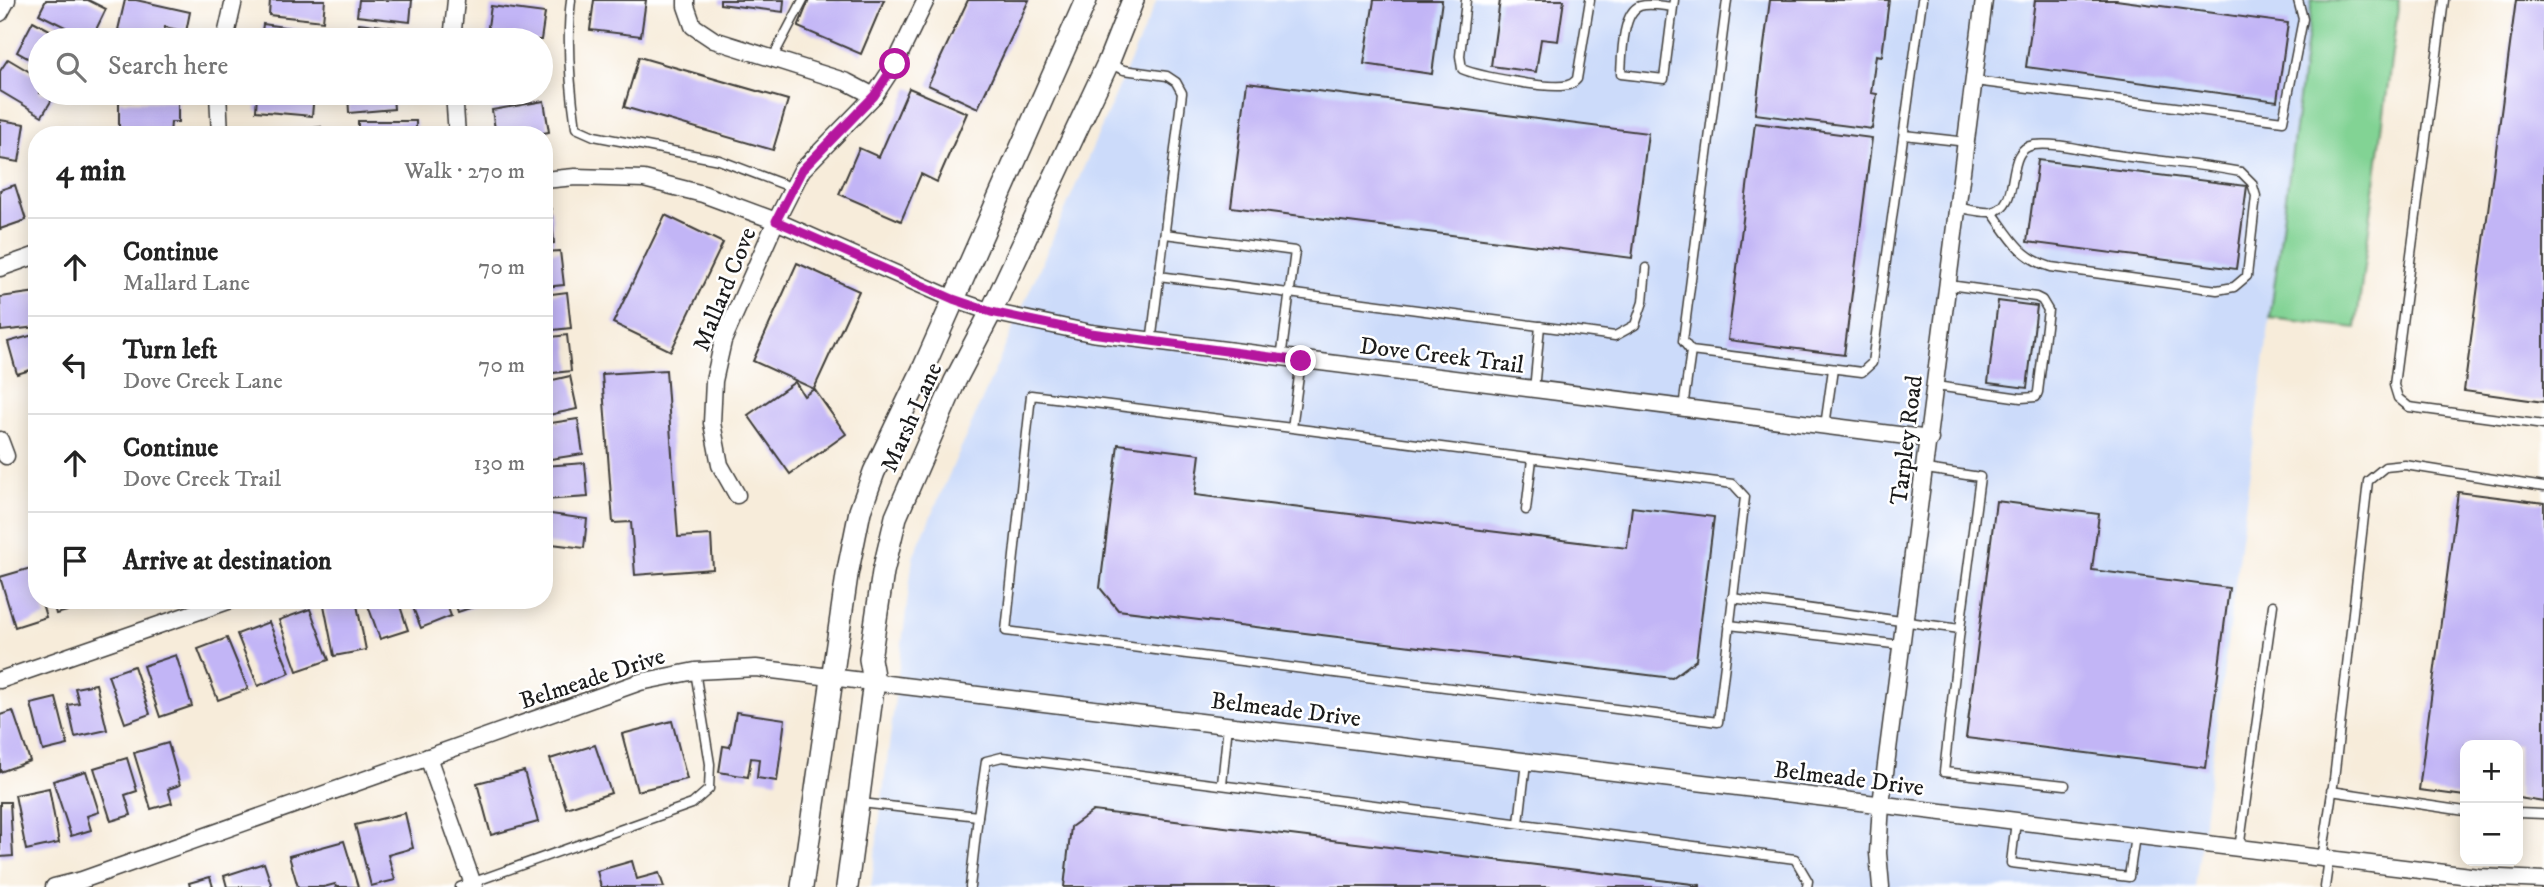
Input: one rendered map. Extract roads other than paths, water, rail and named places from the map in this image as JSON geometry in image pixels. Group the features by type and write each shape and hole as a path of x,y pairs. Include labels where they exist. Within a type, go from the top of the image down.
{"main road":[{"name":"Marsh Lane","path":"802,887 846,575 860,511 874,472 924,367 1086,0"},
{"name":"Marsh Lane","path":"847,887 874,681 870,659 883,572 896,517 954,381 991,312 1108,63 1133,0"}],"street":[{"path":"0,13 6,0"},
{"path":"228,28 234,0"},
{"path":"454,28 456,0"},
{"path":"687,0 686,6 693,26 713,40 847,82 874,96"},
{"name":"Mallard Cove","path":"737,495 720,465 712,423 714,381 723,341 776,221 802,170 874,96 895,64 926,0"},
{"name":"Tarpley Road","path":"1881,887 1878,853 1881,804 1930,439 1984,0"},
{"path":"219,105 220,126"},
{"path":"455,105 456,126"},
{"name":"Dove Creek Trail","path":"553,179 644,179 703,194 776,221 953,299 991,312 1091,333 1930,439"},
{"path":"0,268 28,258"},
{"path":"0,440 6,456"},
{"path":"0,680 205,609"},
{"name":"Belmeade Drive","path":"54,887 82,880 640,682 695,671 756,668 2239,849 2478,877 2544,880"},
{"path":"428,757 469,886"}],"lane":[{"path":"571,0 570,89 576,128 594,136 719,160 793,188"},
{"path":"772,59 803,0"},
{"path":"1466,0 1460,56 1462,69 1472,74 1502,79 1566,86 1577,79 1590,0"},
{"path":"1727,0 1683,341 1691,351 1863,372 1872,363 1922,0"},
{"path":"1975,81 2283,121 2302,19 2298,0"},
{"path":"2444,0 2394,385 2398,398 2409,407 2544,425"},
{"path":"1674,4 1664,79 1620,74 1626,23 1630,14 1636,7 1674,4"},
{"path":"1108,63 1124,70 1167,76 1176,82 1182,93 1151,342"},
{"path":"1904,135 1967,142"},
{"path":"1959,208 1992,212 2003,205 2011,191 2017,157 2024,149 2033,145 2241,172 2252,183 2256,196 2246,276 2234,287 2217,290 2036,263 2016,246 1992,212"},
{"path":"1165,234 1295,251 1281,359"},
{"path":"1160,276 1615,335 1635,325 1643,302 1646,268"},
{"path":"1936,386 2021,398 2036,397 2038,393 2048,310 2045,305 2036,297 1949,285"},
{"path":"1534,390 1540,326"},
{"path":"1683,408 1691,351"},
{"path":"1292,428 1301,361"},
{"path":"1825,426 1833,369"},
{"path":"1031,396 1292,428 1733,484 1745,498 1718,722 1006,631 1031,396"},
{"path":"1526,510 1532,459"},
{"path":"2325,887 2332,790 2368,481 2385,467 2405,465 2544,487"},
{"path":"1926,469 1980,477 1944,772 2065,785"},
{"path":"1732,598 1960,629"},
{"path":"2239,849 2273,604"},
{"path":"1729,625 1902,645"},
{"path":"469,886 692,804 709,789 710,764 695,671"},
{"path":"1222,784 1228,725"},
{"path":"970,887 986,761 1002,757 1795,859 1808,881 1808,887"},
{"path":"1519,823 1526,762"},
{"path":"2332,790 2460,810"},
{"path":"858,803 978,816"},
{"path":"2523,813 2544,814"},
{"path":"2016,821 2011,863 2129,877 2135,836"}]}
